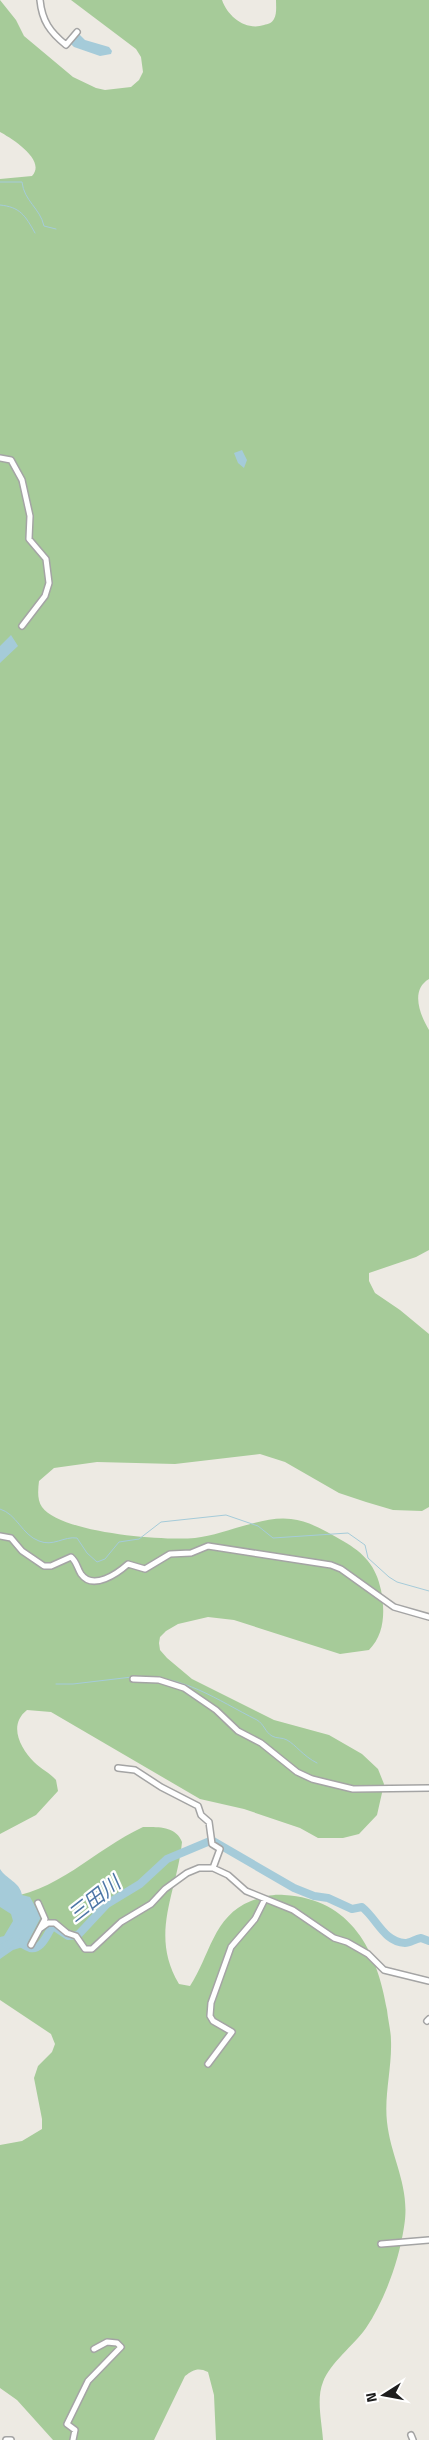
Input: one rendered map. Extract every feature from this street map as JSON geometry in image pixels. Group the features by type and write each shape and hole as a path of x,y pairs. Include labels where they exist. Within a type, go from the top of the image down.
{"street":[{"path":"40,0 45,22 59,39 66,45 77,32"},
{"path":"0,458 11,460 21,478 30,516 29,539 47,561 48,583 45,596 22,626"},
{"path":"0,1536 11,1538 22,1552 44,1566 51,1566 70,1557 83,1576 92,1580 111,1578 128,1564 145,1569 170,1554 191,1553 208,1546 331,1565 340,1569 394,1606 429,1617"},
{"path":"133,1679 159,1680 184,1688 216,1710 238,1730 261,1743 297,1772 312,1779 353,1789 429,1788"},
{"path":"118,1768 136,1770 161,1787 198,1806 201,1816 209,1822 212,1844 220,1850 213,1868"},
{"path":"40,1928 52,1922 67,1933 77,1936 86,1949 96,1946 121,1922 151,1904 165,1889 187,1873 199,1868 213,1868 228,1875 246,1892 293,1910 334,1938 347,1942 368,1954 384,1970 429,1982"},
{"path":"208,2064 232,2032 213,2021 210,2016 217,1982 231,1946 255,1919 265,1899"},
{"path":"31,1945 45,1916 38,1904"},
{"path":"381,2244 429,2240"},
{"path":"72,2440 75,2430 67,2425 87,2384 121,2348 118,2343 108,2342 94,2349"},
{"path":"0,2437 4,2440 11,2440"}],"green space":[{"path":"0,0 16,20 24,36 73,77 96,88 105,90 131,87 139,80 143,72 141,57 136,49 71,0 222,0 233,17 244,24 257,26 268,24 273,20 276,12 276,0 429,0 429,979 420,990 418,1003 429,1030 429,1250 416,1257 369,1273 369,1281 375,1293 400,1310 429,1334 429,1507 422,1511 393,1510 366,1502 339,1493 285,1462 260,1454 175,1464 97,1462 54,1468 39,1481 38,1488 40,1504 53,1516 90,1529 138,1536 180,1539 206,1536 256,1522 291,1519 312,1524 363,1555 376,1574 382,1598 381,1630 369,1650 340,1654 234,1620 208,1617 178,1624 160,1637 159,1643 160,1650 167,1658 192,1679 274,1720 329,1735 362,1754 378,1769 384,1784 377,1815 359,1834 343,1838 318,1838 300,1828 244,1809 200,1799 51,1712 27,1710 18,1722 18,1736 24,1750 34,1762 56,1780 58,1791 36,1815 0,1834 0,179 32,176 35,170 35,163 26,150 0,132"},
{"path":"143,1827 166,1828 175,1833 182,1842 165,1931 170,1966 179,1984 190,1986 214,1938 228,1916 251,1901 267,1896 284,1895 308,1899 327,1906 344,1918 357,1932 368,1949 382,1988 391,2033 386,2112 389,2135 403,2186 405,2199 404,2227 395,2266 373,2317 366,2328 331,2368 323,2382 320,2403 323,2440 216,2440 214,2395 208,2372 198,2369 185,2376 154,2440 53,2440 17,2400 0,2388 0,2145 22,2141 42,2129 42,2119 34,2078 38,2066 52,2052 55,2044 51,2034 0,2000 0,1898 20,1895 39,1889 74,1870 125,1836"}],"water":[{"path":"79,34 85,40 109,47 112,51 111,54 100,56 74,47 71,44"},
{"path":"242,450 247,460 244,468 238,463 234,453"},
{"path":"11,635 18,646 0,663 0,646"},
{"path":"0,1869 19,1887 22,1895 30,1897 41,1917 26,1946 13,1950 0,1959 0,1937 4,1936 13,1921 11,1914 0,1907"}],"waterway":[{"path":"0,182 22,182 23,189 39,214 44,226 56,229"},
{"path":"0,205 7,206 21,213 35,233"},
{"path":"0,1509 11,1515 33,1538 44,1543 77,1538 87,1553 97,1562 105,1559 119,1542 139,1539 161,1522 226,1515 258,1526 273,1538 348,1533 365,1545 368,1558 389,1577 397,1582 429,1591"},
{"path":"56,1684 73,1684 132,1677"},
{"path":"136,1677 153,1677 169,1680 199,1690 257,1720 274,1737 287,1740 317,1763"},
{"name":"三田川","path":"0,1949 15,1941 30,1948 38,1947 53,1926 68,1936 78,1935 107,1904 140,1884 167,1859 210,1841"},
{"name":"三田川","path":"213,1841 294,1888 314,1896 328,1898 352,1909 362,1907 386,1934 398,1942 407,1943 421,1938 429,1941"}]}
